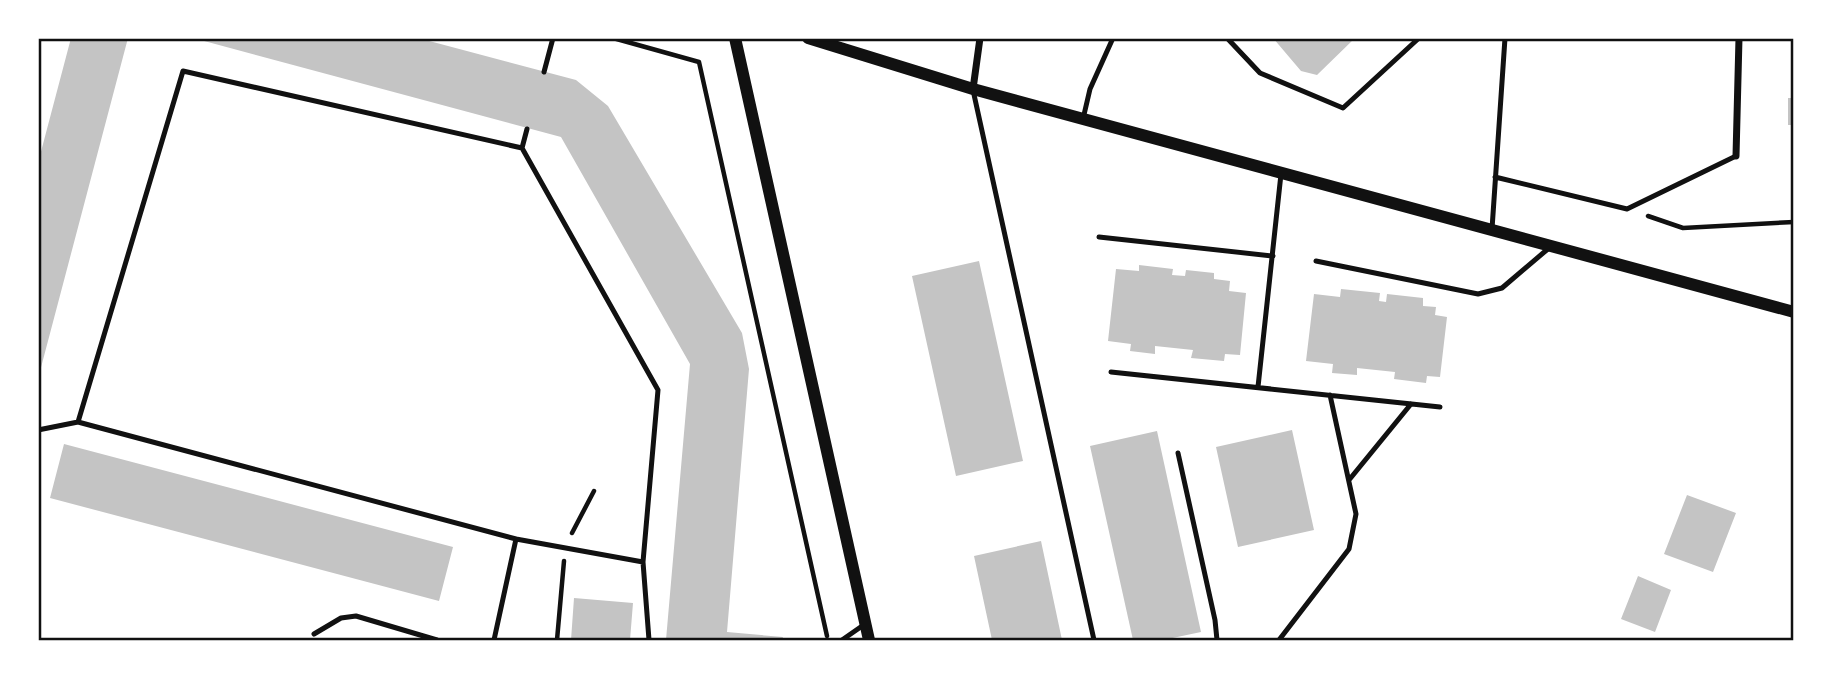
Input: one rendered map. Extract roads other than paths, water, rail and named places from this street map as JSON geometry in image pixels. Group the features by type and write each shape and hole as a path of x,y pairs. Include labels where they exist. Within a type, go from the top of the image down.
{"street":[{"path":"735,38 869,640"},
{"path":"808,38 973,89 1794,312"},
{"path":"973,89 980,38"},
{"path":"1735,156 1739,38"}],"lane":[{"path":"544,72 554,38"},
{"path":"1083,119 1090,89 1113,38"},
{"path":"1227,38 1260,73 1343,108 1419,38"},
{"path":"1492,232 1505,38"},
{"path":"78,422 183,71 522,148"},
{"path":"973,89 1094,640"},
{"path":"527,129 522,148 657,390 643,562 649,640"},
{"path":"1495,177 1627,209 1735,156"},
{"path":"1258,387 1281,174"},
{"path":"1099,237 1273,256"},
{"path":"1316,261 1478,294 1502,288 1550,247"},
{"path":"1111,372 1440,407"},
{"path":"1279,640 1349,549 1356,514 1330,395"},
{"path":"1349,480 1411,404"},
{"path":"38,430 78,422 516,539 643,562"},
{"path":"1178,453 1215,620 1217,640"},
{"path":"494,640 516,539"},
{"path":"314,634 341,618 356,616 437,640"},
{"path":"842,640 865,624"}]}
